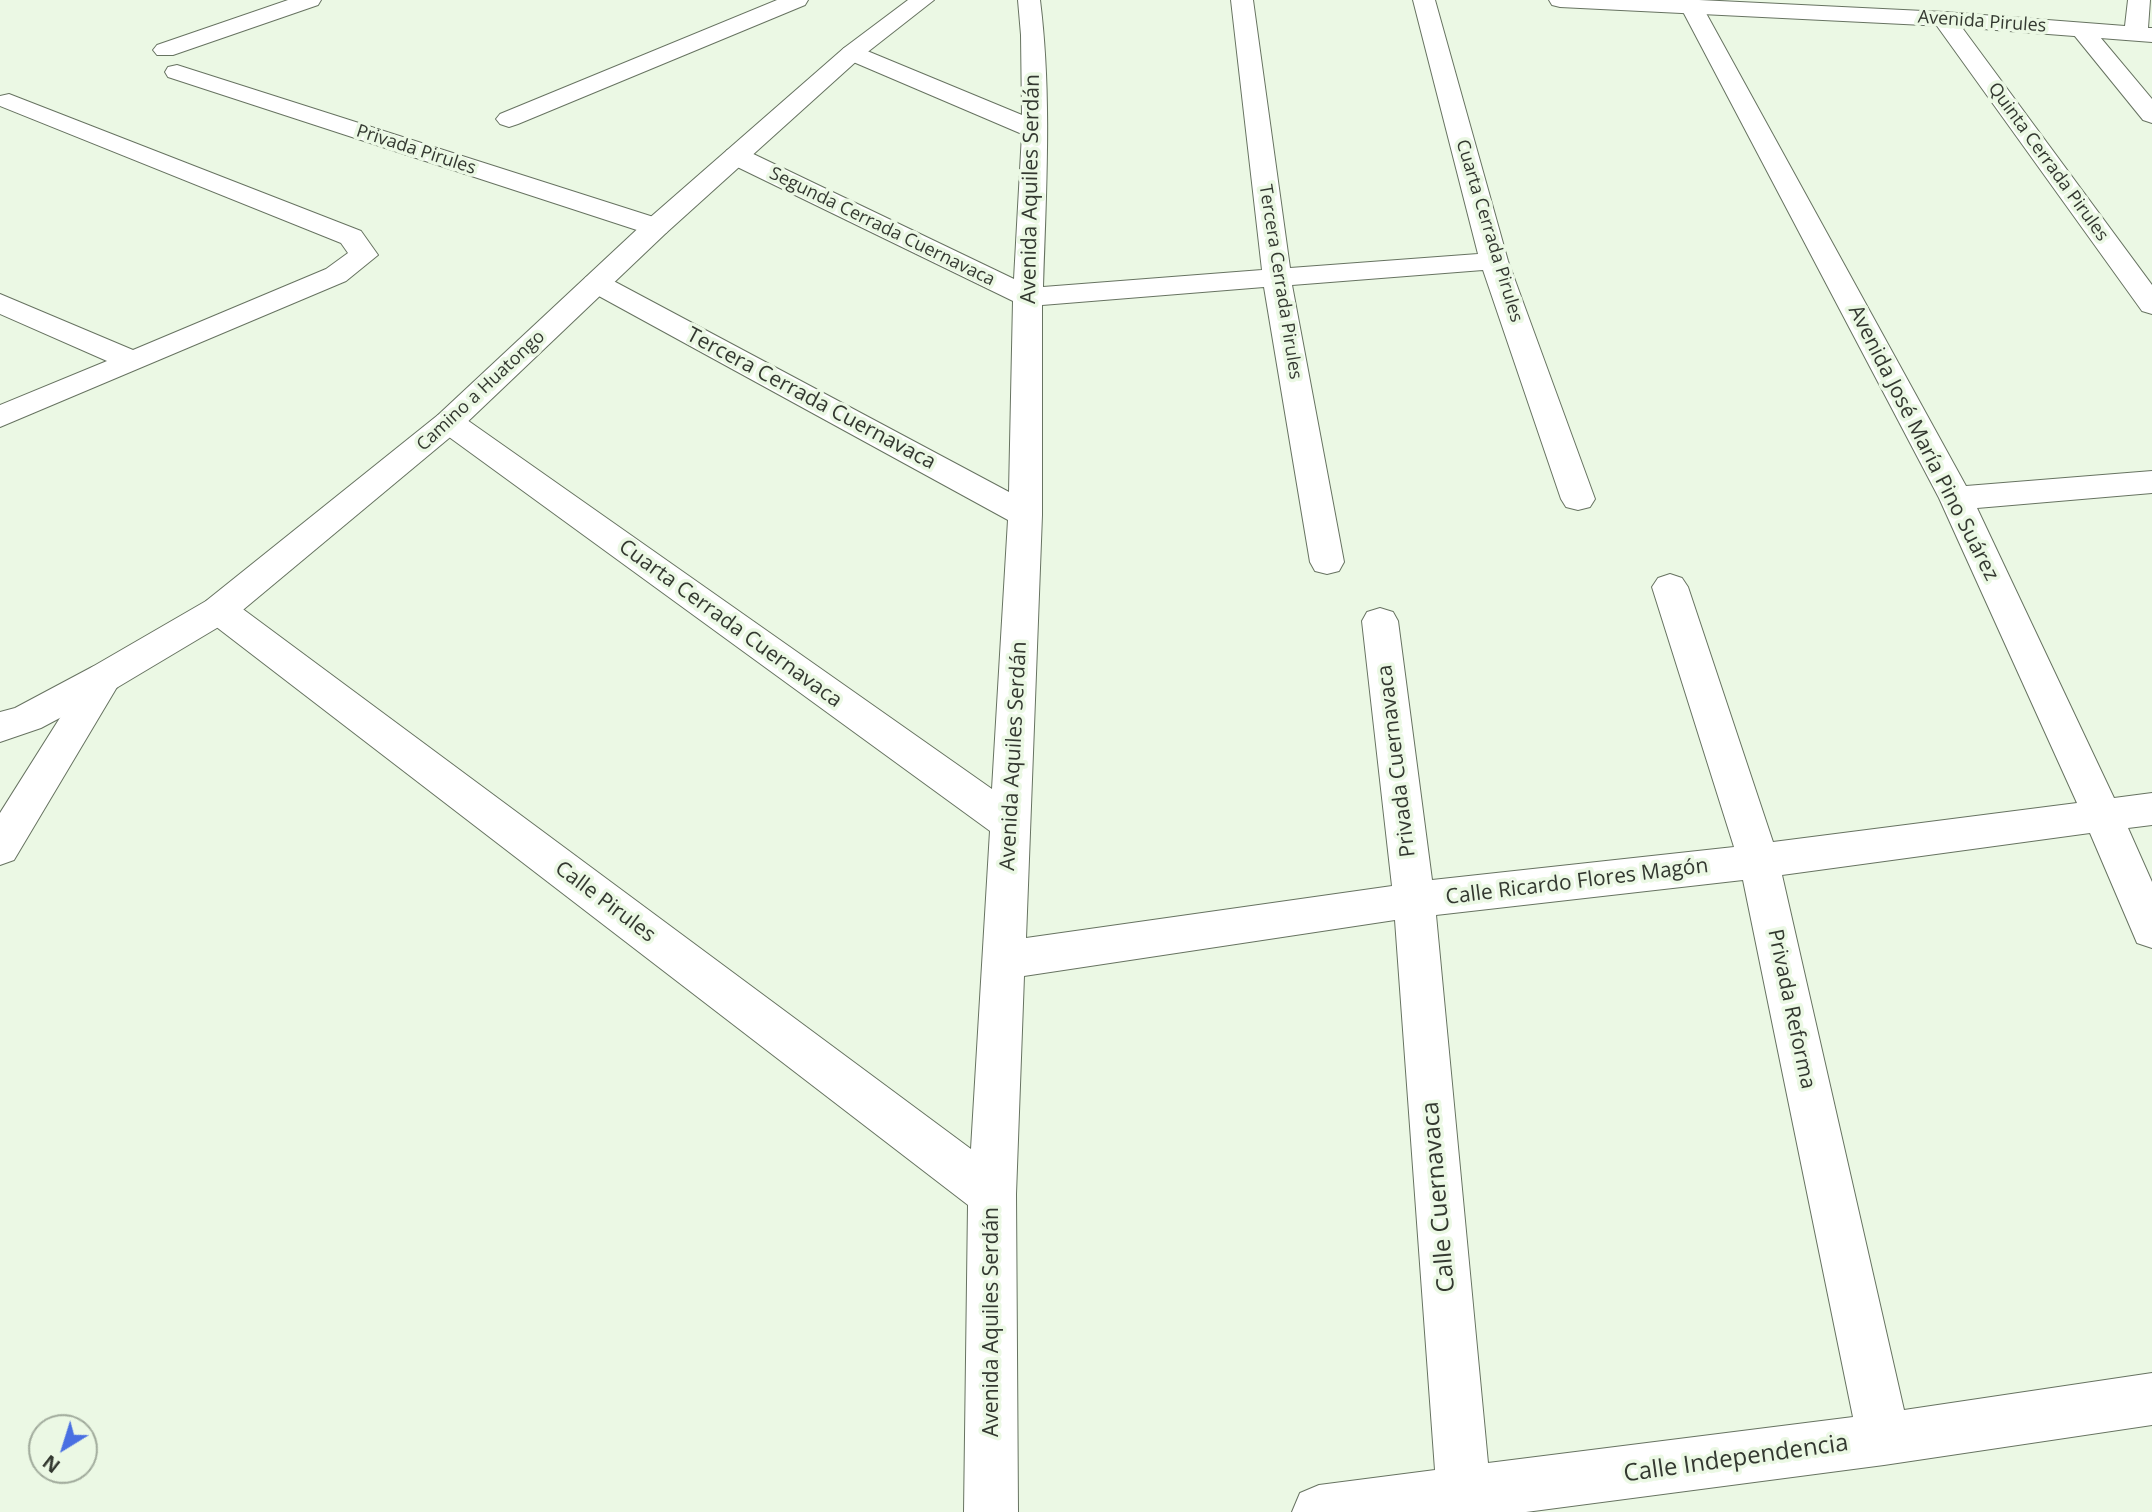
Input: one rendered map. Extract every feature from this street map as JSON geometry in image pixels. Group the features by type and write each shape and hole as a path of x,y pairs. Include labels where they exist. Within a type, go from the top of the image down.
{"street":[{"name":"Privada Pirules","path":"310,0 171,61 656,227"},
{"path":"509,119 797,0"},
{"name":"Camino a Huatongo","path":"0,727 27,718 106,677 219,610 449,422 656,227 852,53 922,0"},
{"name":"Avenida Aquiles Serdán","path":"991,1512 992,1194 1025,515 1028,297 1035,130 1033,34 1029,0"},
{"name":"Tercera Cerrada Pirules","path":"1242,0 1277,280 1327,562"},
{"name":"Cuarta Cerrada Pirules","path":"1424,0 1494,261 1578,499"},
{"name":"Avenida Pirules","path":"1560,0 1689,4 2144,34"},
{"path":"2139,0 2144,34"},
{"name":"Avenida José María Pino Suárez","path":"1689,4 1956,498 2102,814 2152,930"},
{"name":"Quinta Cerrada Pirules","path":"1944,19 2152,305"},
{"path":"2082,30 2152,115"},
{"path":"852,53 1035,130"},
{"path":"0,417 336,275 364,255 351,237 9,101"},
{"name":"Segunda Cerrada Cuernavaca","path":"736,156 1028,297"},
{"path":"1028,297 1277,280 1494,261"},
{"name":"Tercera Cerrada Cuernavaca","path":"596,283 1025,515"},
{"path":"0,303 131,360"},
{"name":"Cuarta Cerrada Cuernavaca","path":"449,422 1012,825"},
{"path":"1956,498 2152,482"},
{"name":"Privada Reforma","path":"1670,587 1759,861 1884,1439"},
{"name":"Calle Pirules","path":"219,610 992,1194"},
{"name":"Privada Cuernavaca","path":"1380,621 1414,900"},
{"path":"0,848 106,677"},
{"name":"Calle Ricardo Flores Magón","path":"1003,960 1414,900 1759,861 2152,809"},
{"name":"Calle Cuernavaca","path":"1414,900 1464,1495"},
{"name":"Calle Independencia","path":"1319,1512 1884,1439 2152,1399"}]}
